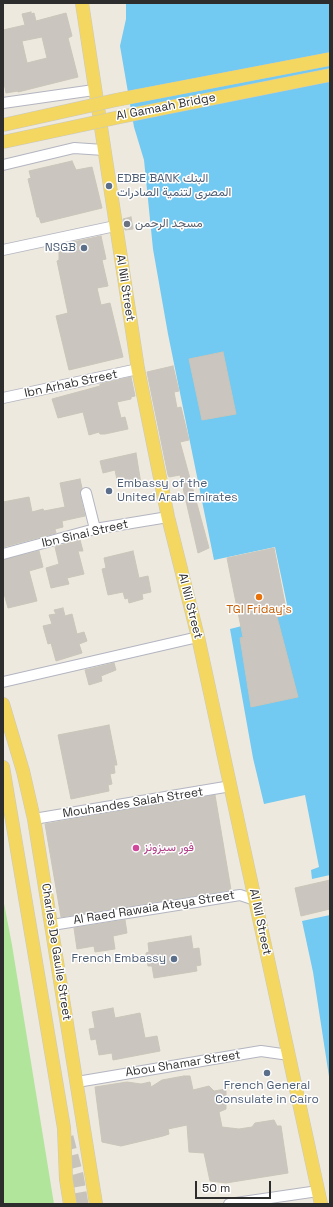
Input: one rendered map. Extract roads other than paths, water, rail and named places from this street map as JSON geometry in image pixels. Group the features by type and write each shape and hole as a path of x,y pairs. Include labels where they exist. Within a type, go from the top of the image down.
{"main road":[{"name":"Al Nil Street","path":"82,3 94,90 138,369 168,517 198,637 320,1198"},
{"name":"Al Gamaah Bridge","path":"3,125 116,100 330,59"},
{"name":"Al Gamaah Bridge","path":"3,142 330,75"},
{"name":"Charles De Gaulle Street","path":"3,704 23,771 34,819 96,1204"},
{"name":"Charles De Gaulle Street","path":"3,767 64,1128 66,1179 70,1204"}],"street":[{"path":"3,102 94,90"},
{"path":"3,164 74,148 104,150"},
{"path":"3,250 115,226"},
{"name":"Ibn Arhab Street","path":"3,398 138,369"},
{"path":"86,493 96,529"},
{"name":"Ibn Sinai Street","path":"3,554 96,529 168,517"},
{"path":"3,682 198,637"},
{"name":"Mouhandes Salah Street","path":"34,819 231,786"},
{"name":"Al Raed Rawaia Ateya Street","path":"52,924 240,895 255,900"},
{"name":"Abou Shamar Street","path":"77,1082 261,1051 289,1055"},
{"path":"229,1204 320,1198"}],"water":[{"path":"126,3 330,3 330,875 312,879 311,870 319,867 305,795 264,804 253,758 230,629 289,614 275,547 214,560 168,334 153,249 144,160 134,127 120,46 126,19"},
{"path":"330,915 330,1083 313,972 302,921"}],"tunnel":[{"path":"67,1137 77,1175 82,1204"}],"place":[{"name":"EDBE BANK البنك المصرى لتنمية الصادرات","path":"109,186"},
{"name":"مسجد الرحمن","path":"127,224"},
{"name":"NSGB","path":"84,248"},
{"name":"Embassy of the United Arab Emirates","path":"109,491"},
{"name":"TGI Friday's","path":"259,597"},
{"name":"فور سيزونز","path":"136,848"},
{"name":"French Embassy","path":"174,959"},
{"name":"French General Consulate in Cairo","path":"267,1073"}]}
